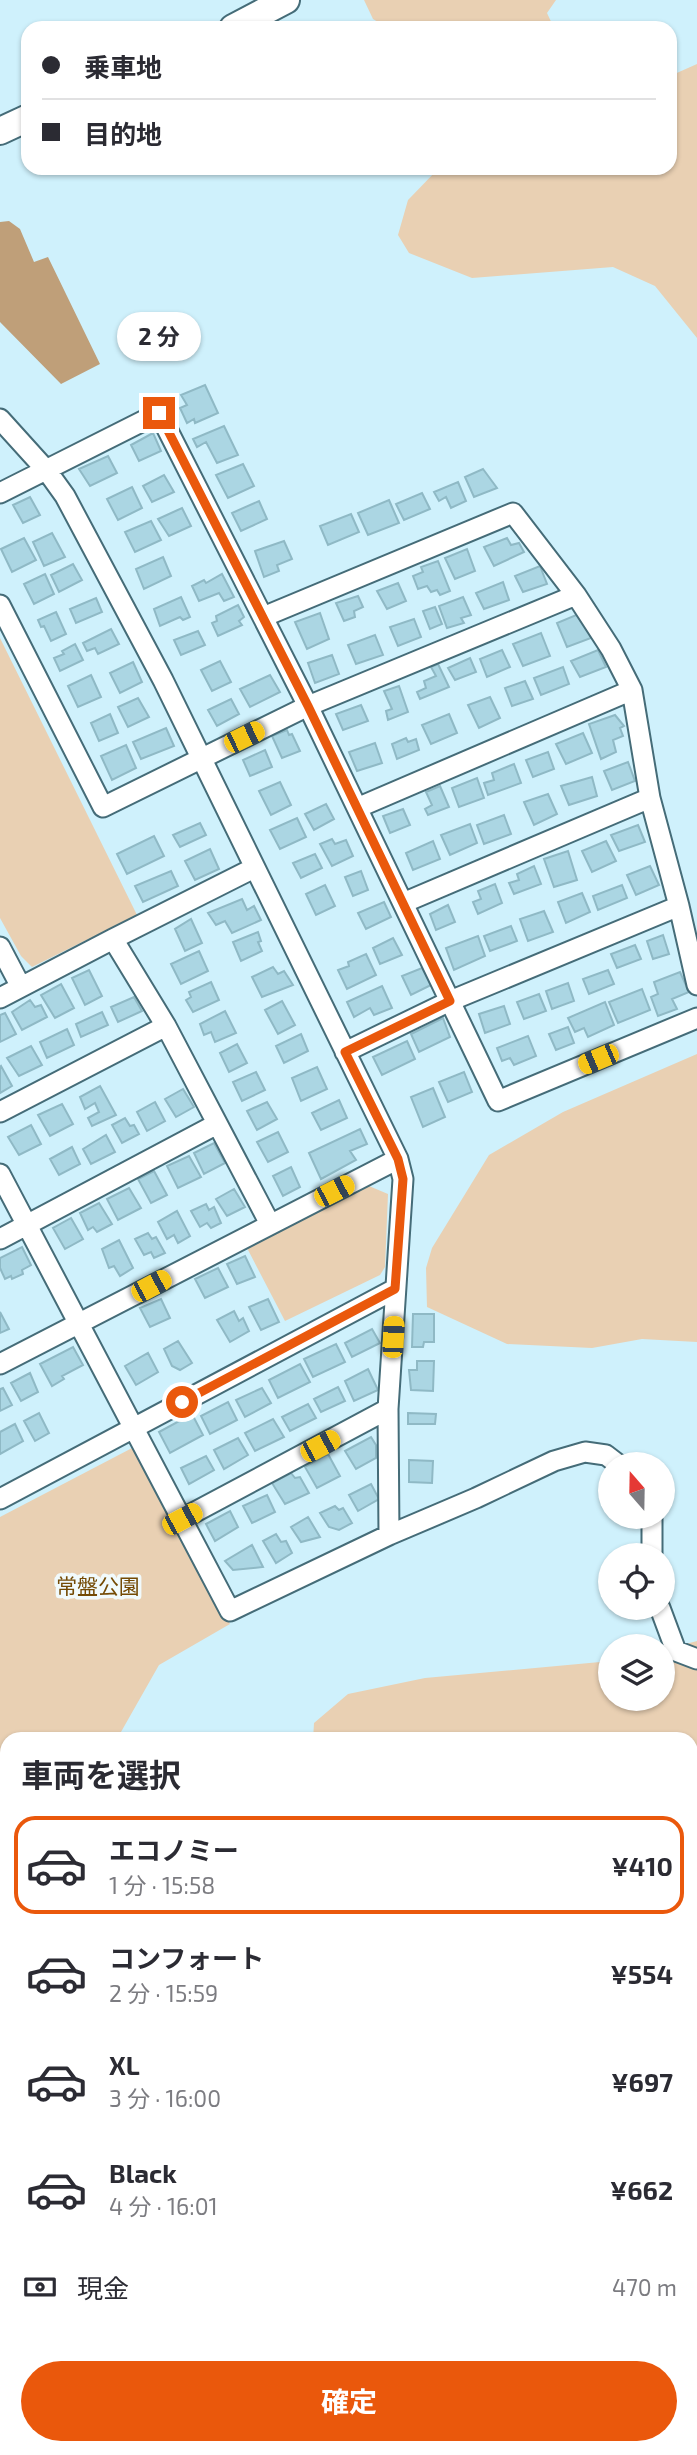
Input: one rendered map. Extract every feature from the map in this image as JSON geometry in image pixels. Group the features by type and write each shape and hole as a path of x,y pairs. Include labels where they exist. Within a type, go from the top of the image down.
{"street":[{"path":"246,21 286,0"},
{"path":"0,131 21,121"},
{"path":"0,493 159,413 308,706 498,1101 697,1018"},
{"path":"0,419 47,471 78,520 163,680 398,1159 403,1179 388,1409 389,1535"},
{"path":"263,617 513,513 576,595 611,649 632,690 650,797 697,985"},
{"path":"0,606 103,807 308,706 576,595"},
{"path":"357,808 632,690"},
{"path":"403,903 650,797"},
{"path":"0,998 254,868"},
{"path":"345,1052 450,1001 679,906"},
{"path":"113,939 166,1026 270,1224"},
{"path":"0,947 21,987"},
{"path":"0,1112 166,1026"},
{"path":"0,1239 218,1124"},
{"path":"0,1364 398,1159"},
{"path":"0,1174 230,1611 389,1535 554,1461 585,1452 598,1454"},
{"path":"0,1499 395,1289"},
{"path":"182,1519 388,1409"},
{"path":"664,1620 676,1651 697,1659"}],"green space":[{"path":"364,0 556,0 547,13 551,21 373,19"},
{"path":"697,64 697,338 655,286 613,267 472,278 409,253 398,235 408,200 432,175 677,175 677,73"},
{"path":"0,638 137,915 32,967 21,956 0,918"},
{"path":"697,1054 697,1342 642,1339 592,1348 507,1344 427,1307 426,1268 432,1248 489,1155 563,1112"},
{"path":"369,1186 388,1194 385,1267 380,1275 285,1321 247,1248"},
{"name":"常盤公園","path":"134,1447 230,1624 159,1665 121,1732 0,1732 0,1517"},
{"path":"697,1641 697,1732 313,1732 314,1723 348,1694 425,1678 598,1662 598,1711 675,1711 675,1647"}],"shaded area":[{"path":"9,221 20,229 34,262 48,257 100,364 61,384 0,322 0,222"}],"building":[{"path":"205,385 218,413 195,423 194,419 187,423 180,408 187,405 181,395"},
{"path":"224,426 238,455 217,463 206,442 197,447 193,439"},
{"path":"153,433 161,451 139,461 131,445"},
{"path":"108,456 117,473 90,486 79,469"},
{"path":"243,464 254,486 228,498 216,475"},
{"path":"483,469 497,488 474,497 465,477"},
{"path":"164,475 174,492 152,502 143,486"},
{"path":"458,482 466,501 451,508 446,497 439,501 434,492"},
{"path":"132,487 142,508 118,520 107,499"},
{"path":"422,493 430,509 404,520 396,504"},
{"path":"30,497 40,515 23,523 13,505"},
{"path":"389,500 399,523 368,535 358,513"},
{"path":"259,501 267,519 241,531 232,513"},
{"path":"182,508 191,526 169,536 158,519"},
{"path":"351,514 359,532 328,545 320,526"},
{"path":"151,521 161,540 135,552 125,532"},
{"path":"52,533 65,557 44,566 33,542"},
{"path":"24,538 36,560 12,572 1,549"},
{"path":"507,538 511,545 519,543 524,552 494,566 484,547"},
{"path":"284,541 292,559 277,565 279,571 264,577 255,551"},
{"path":"467,549 475,571 455,579 445,558"},
{"path":"163,557 171,576 144,589 136,569"},
{"path":"438,561 450,591 440,595 437,590 431,592 427,586 418,589 413,576 423,572 421,567"},
{"path":"73,564 82,580 59,592 51,575"},
{"path":"540,566 547,584 523,592 515,576"},
{"path":"45,574 54,594 34,604 24,584"},
{"path":"222,574 234,597 224,601 219,593 199,601 192,586 204,580 206,583"},
{"path":"503,582 509,600 484,609 476,593"},
{"path":"398,583 406,601 387,609 377,591"},
{"path":"358,596 363,607 354,611 355,617 344,621 336,603"},
{"path":"181,597 190,617 183,620 180,617 160,626 154,609"},
{"path":"463,597 471,615 461,618 464,623 447,628 439,606"},
{"path":"96,598 102,612 76,623 70,609"},
{"path":"238,605 244,617 239,621 242,625 218,636 212,623 217,621 216,616"},
{"path":"435,607 442,624 430,629 423,611"},
{"path":"56,612 66,634 51,641 38,620"},
{"path":"320,613 329,639 307,649 295,622"},
{"path":"581,613 591,638 567,647 557,623"},
{"path":"414,619 421,637 398,646 390,627"},
{"path":"111,629 119,644 98,654 95,648 87,651 83,643"},
{"path":"198,631 205,645 181,655 174,640"},
{"path":"541,633 550,656 523,666 513,644"},
{"path":"375,635 383,655 356,664 348,645"},
{"path":"75,644 83,660 60,671 54,658 64,654 62,651"},
{"path":"502,650 510,667 487,677 480,659"},
{"path":"598,650 606,667 580,677 571,661"},
{"path":"332,655 339,674 315,683 308,663"},
{"path":"470,658 476,672 455,680 448,668"},
{"path":"220,661 231,682 212,691 201,670"},
{"path":"133,662 142,682 120,693 110,673"},
{"path":"438,664 449,687 420,699 417,692 426,688 424,681 436,676 431,667"},
{"path":"563,667 569,684 541,695 534,678"},
{"path":"91,675 101,697 78,707 68,686"},
{"path":"270,675 280,692 250,707 240,689"},
{"path":"525,681 533,699 512,706 505,688"},
{"path":"399,686 408,712 388,720 386,711 392,709 384,691"},
{"path":"490,697 500,718 479,728 468,705"},
{"path":"138,698 149,717 128,727 118,707"},
{"path":"231,699 239,714 217,726 208,710"},
{"path":"361,705 368,721 343,730 336,714"},
{"path":"110,714 118,733 99,741 91,723"},
{"path":"449,714 457,733 431,744 422,725"},
{"path":"615,715 624,726 620,728 623,736 613,740 616,752 601,759 589,724"},
{"path":"166,728 174,746 141,759 133,742"},
{"path":"287,730 289,735 292,734 300,751 282,758 272,736"},
{"path":"583,733 592,753 566,764 556,744"},
{"path":"406,738 408,742 416,739 419,750 397,759 392,744"},
{"path":"375,743 382,763 357,771 349,752"},
{"path":"126,745 136,768 112,780 101,756"},
{"path":"265,750 272,767 250,776 243,760"},
{"path":"548,752 554,769 533,777 526,760"},
{"path":"628,762 635,781 612,790 604,771"},
{"path":"514,764 521,783 488,795 484,783 494,780 492,773"},
{"path":"592,777 597,796 569,805 561,786"},
{"path":"477,778 484,798 459,807 452,788"},
{"path":"280,782 291,805 271,815 259,791"},
{"path":"440,786 449,807 428,815 425,809 432,805 426,792"},
{"path":"548,794 557,814 534,825 524,802"},
{"path":"326,804 334,819 314,830 305,814"},
{"path":"403,809 410,825 390,833 383,816"},
{"path":"504,815 511,834 484,844 477,825"},
{"path":"297,818 306,837 280,849 270,830"},
{"path":"200,823 206,835 180,847 173,835"},
{"path":"470,824 477,843 450,855 441,835"},
{"path":"638,825 645,842 619,851 611,835"},
{"path":"154,836 164,856 127,874 117,854"},
{"path":"332,839 335,844 346,840 353,856 332,866 320,844"},
{"path":"433,841 440,859 413,870 406,853"},
{"path":"606,841 616,861 592,872 582,851"},
{"path":"210,849 219,869 195,880 185,861"},
{"path":"568,851 577,880 554,887 544,859"},
{"path":"315,854 322,868 301,878 293,863"},
{"path":"534,866 541,884 514,894 509,883 519,880 517,874"},
{"path":"650,866 659,885 636,895 627,875"},
{"path":"171,871 178,886 143,902 135,886"},
{"path":"361,871 368,890 353,896 345,877"},
{"path":"495,884 502,903 478,914 473,902 481,899 478,891"},
{"path":"325,885 335,906 316,915 306,894"},
{"path":"622,885 627,898 598,910 593,896"},
{"path":"582,893 590,912 566,923 558,902"},
{"path":"242,899 247,910 254,906 261,920 232,933 225,921 216,925 208,913"},
{"path":"384,902 391,917 366,929 358,913"},
{"path":"448,905 455,922 436,930 430,914"},
{"path":"544,911 553,932 528,941 520,919"},
{"path":"191,919 202,943 185,951 175,929"},
{"path":"511,926 517,941 490,951 484,936"},
{"path":"258,932 262,951 241,961 233,942"},
{"path":"663,935 669,954 653,959 647,941"},
{"path":"478,936 485,956 454,970 446,948"},
{"path":"393,938 402,955 380,964 373,948"},
{"path":"635,945 641,959 617,968 611,954"},
{"path":"199,951 208,971 181,984 171,964"},
{"path":"366,954 376,975 347,989 338,970"},
{"path":"273,967 278,974 284,971 293,985 262,997 252,977"},
{"path":"422,968 431,985 411,995 402,976"},
{"path":"89,970 102,996 85,1005 72,978"},
{"path":"608,970 614,984 589,994 583,979"},
{"path":"680,972 689,992 672,999 677,1009 658,1016 651,997 658,994 654,982"},
{"path":"211,982 219,1000 193,1012 186,1000 191,997 189,992"},
{"path":"568,983 574,1001 552,1009 546,991"},
{"path":"61,984 74,1008 55,1018 41,995"},
{"path":"382,986 392,1008 374,1015 370,1008 354,1017 347,1002"},
{"path":"642,989 650,1010 618,1023 609,1002"},
{"path":"539,994 546,1011 524,1019 517,1002"},
{"path":"134,997 142,1011 118,1022 111,1007"},
{"path":"30,1000 35,1007 41,1005 47,1017 22,1030 12,1012"},
{"path":"282,1001 295,1025 278,1034 265,1010"},
{"path":"605,1002 614,1025 588,1037 584,1028 575,1032 568,1018"},
{"path":"504,1006 510,1024 485,1033 479,1014"},
{"path":"225,1011 236,1033 215,1042 211,1032 204,1035 200,1024"},
{"path":"102,1012 108,1025 81,1037 76,1024"},
{"path":"5,1013 16,1034 0,1042 0,1015"},
{"path":"443,1018 450,1037 419,1052 411,1034"},
{"path":"568,1027 574,1043 556,1050 549,1034"},
{"path":"67,1029 74,1045 47,1058 40,1042"},
{"path":"301,1034 308,1051 284,1063 276,1046"},
{"path":"528,1036 536,1056 514,1065 510,1058 502,1061 497,1048"},
{"path":"407,1041 415,1059 382,1075 373,1057"},
{"path":"237,1044 247,1063 229,1072 220,1053"},
{"path":"31,1046 42,1065 19,1076 7,1058"},
{"path":"0,1067 12,1086 0,1093"},
{"path":"317,1067 327,1089 301,1101 292,1078"},
{"path":"256,1072 265,1090 242,1101 233,1082"},
{"path":"464,1072 472,1092 448,1102 439,1082"},
{"path":"100,1086 116,1115 92,1126 88,1118 99,1112 95,1103 85,1109 80,1097"},
{"path":"433,1088 445,1117 423,1127 411,1097"},
{"path":"183,1089 194,1107 176,1117 165,1099"},
{"path":"339,1100 347,1118 321,1130 312,1113"},
{"path":"155,1102 165,1121 147,1131 137,1112"},
{"path":"267,1102 277,1119 257,1130 247,1111"},
{"path":"62,1104 73,1124 50,1136 38,1115"},
{"path":"125,1118 130,1126 134,1125 139,1134 122,1143 112,1125"},
{"path":"31,1125 41,1144 19,1155 8,1137"},
{"path":"360,1129 367,1144 350,1151 356,1160 321,1179 309,1153"},
{"path":"278,1132 288,1152 268,1162 257,1142"},
{"path":"106,1135 115,1152 91,1164 83,1149"},
{"path":"214,1143 225,1163 204,1174 194,1153"},
{"path":"72,1147 80,1164 59,1175 50,1159"},
{"path":"189,1156 201,1177 178,1188 167,1166"},
{"path":"291,1167 300,1187 283,1196 273,1176"},
{"path":"154,1171 167,1195 151,1203 138,1179"},
{"path":"129,1188 141,1208 118,1220 107,1199"},
{"path":"234,1189 245,1207 227,1216 216,1199"},
{"path":"99,1203 112,1224 97,1232 93,1227 88,1230 80,1213"},
{"path":"206,1204 209,1210 214,1207 221,1223 211,1228 207,1223 200,1227 191,1211"},
{"path":"177,1211 190,1236 178,1243 174,1235 167,1239 158,1222"},
{"path":"71,1218 83,1239 65,1249 53,1228"},
{"path":"148,1233 152,1239 156,1237 165,1253 154,1258 151,1252 144,1255 135,1239"},
{"path":"119,1240 133,1268 120,1276 114,1266 109,1268 102,1249"},
{"path":"22,1247 31,1265 22,1270 23,1274 5,1279 0,1268 0,1258"},
{"path":"245,1256 255,1277 237,1284 227,1264"},
{"path":"218,1268 228,1287 205,1298 195,1279"},
{"path":"161,1299 170,1318 150,1327 140,1308"},
{"path":"268,1299 279,1322 261,1330 249,1307"},
{"path":"234,1311 239,1321 243,1318 249,1331 230,1342 217,1320"},
{"path":"0,1312 9,1329 0,1333"},
{"path":"413,1314 434,1314 434,1342 424,1342 423,1347 412,1347"},
{"path":"372,1329 380,1343 352,1357 345,1343"},
{"path":"178,1341 192,1363 180,1370 172,1366 164,1349"},
{"path":"336,1344 345,1362 313,1377 304,1359"},
{"path":"73,1347 83,1365 62,1376 64,1379 52,1386 40,1364"},
{"path":"148,1353 158,1372 136,1385 125,1366"},
{"path":"417,1361 434,1361 433,1391 411,1390 409,1370 417,1370"},
{"path":"300,1364 310,1382 278,1398 269,1380"},
{"path":"368,1369 378,1390 354,1401 345,1381"},
{"path":"30,1373 38,1392 21,1401 11,1383"},
{"path":"338,1387 345,1401 321,1412 314,1399"},
{"path":"3,1388 12,1405 0,1411 0,1389"},
{"path":"262,1388 271,1403 245,1417 236,1400"},
{"path":"228,1402 237,1420 210,1434 201,1416"},
{"path":"308,1404 316,1418 290,1431 282,1417"},
{"path":"39,1413 49,1433 35,1441 24,1421"},
{"path":"408,1413 436,1414 435,1424 408,1424"},
{"path":"192,1414 203,1435 170,1453 159,1432"},
{"path":"273,1419 284,1437 255,1451 245,1433"},
{"path":"15,1424 23,1441 0,1454 0,1432"},
{"path":"371,1437 376,1445 376,1458 356,1469 345,1451"},
{"path":"238,1438 248,1455 224,1469 214,1450"},
{"path":"328,1454 340,1476 317,1488 305,1467"},
{"path":"206,1456 214,1470 189,1484 181,1468"},
{"path":"409,1460 433,1461 432,1483 409,1482"},
{"path":"291,1473 295,1478 300,1477 309,1493 285,1504 272,1483"},
{"path":"371,1484 379,1499 358,1511 349,1495"},
{"path":"267,1495 275,1512 252,1523 243,1506"},
{"path":"335,1506 339,1510 343,1508 352,1523 339,1530 329,1527 320,1513"},
{"path":"230,1511 238,1527 215,1541 206,1524"},
{"path":"308,1517 320,1537 301,1542 291,1527"},
{"path":"276,1534 281,1542 286,1541 292,1553 276,1563 263,1541"},
{"path":"252,1545 263,1567 233,1570 225,1561"}],"route":[{"path":"159,413 308,706 450,1001 345,1052 398,1159 403,1179 395,1289 182,1402"}]}
